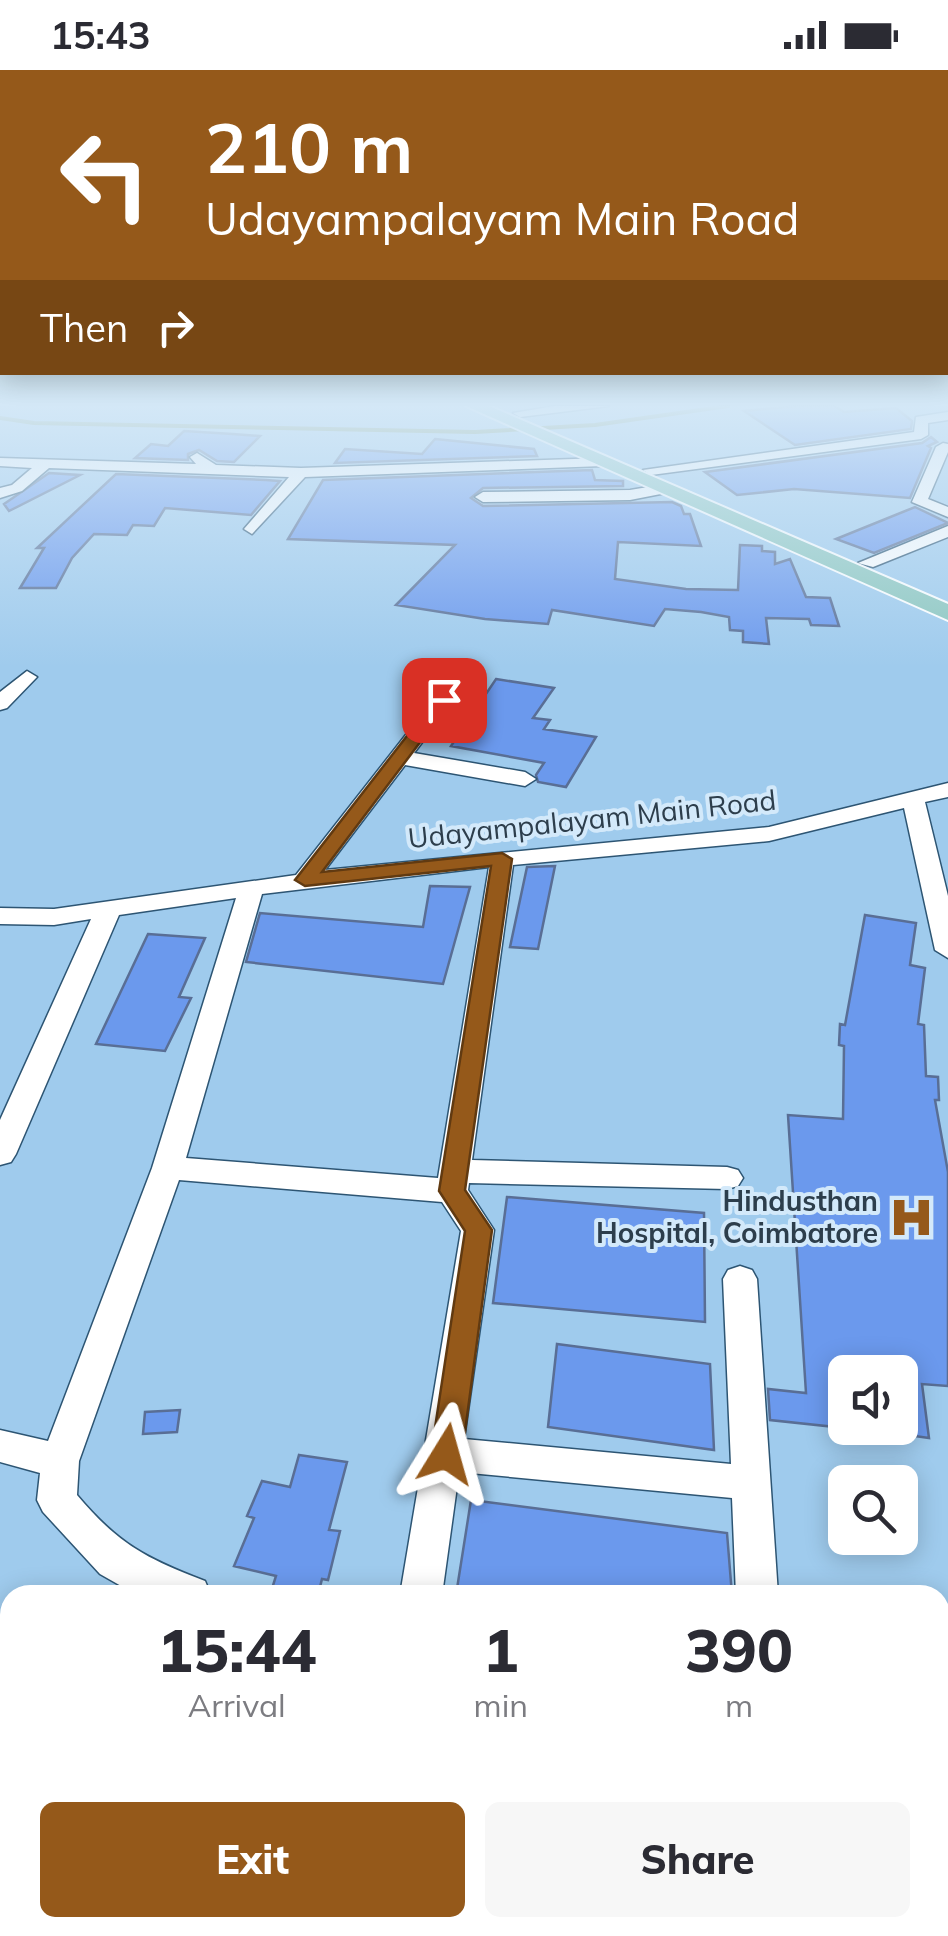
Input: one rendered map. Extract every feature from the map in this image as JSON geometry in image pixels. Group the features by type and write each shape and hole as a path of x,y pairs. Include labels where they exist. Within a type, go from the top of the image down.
{"main road":[{"path":"673,493 948,613"},
{"path":"705,493 948,596"}],"street":[{"path":"252,529 283,493"},
{"path":"483,497 644,493"},
{"path":"920,493 920,502 948,512"},
{"path":"867,563 948,531"},
{"path":"305,880 466,671"},
{"path":"0,704 27,676"},
{"path":"400,757 526,779"},
{"name":"Udayampalayam Main Road","path":"0,916 54,917 305,880 769,834 948,790"},
{"path":"913,799 948,950"},
{"path":"423,1585 478,1230 454,1181 502,859"},
{"path":"154,1585 140,1581 90,1542 57,1500 60,1461 168,1168 252,887"},
{"path":"0,1154 109,908"},
{"path":"168,1168 454,1181 727,1178"},
{"path":"740,1279 756,1585"},
{"path":"0,1446 60,1461"},
{"path":"446,1454 749,1483"}],"building":[{"path":"20,493 44,493 9,511 4,504"},
{"path":"96,493 270,493 251,515 165,508 154,526 133,525 127,535 94,534 72,558 56,588 20,588 44,548 37,548"},
{"path":"315,493 477,493 471,498 483,506 672,502 681,506 684,514 690,514 701,546 618,542 615,579 686,589 738,590 740,545 762,546 762,551 775,552 775,564 790,559 806,597 830,598 839,626 811,625 809,619 766,618 769,644 743,642 743,631 730,630 729,617 701,612 665,609 654,626 552,610 548,624 396,605 455,545 288,539"},
{"path":"847,493 912,493 910,498"},
{"path":"915,507 948,523 874,553 836,539"},
{"path":"496,679 554,688 533,718 550,720 544,729 596,737 566,787 538,782 536,775 544,763 451,746"},
{"path":"555,866 538,949 510,947 527,867"},
{"path":"430,886 470,887 443,984 246,962 260,913 423,927"},
{"path":"865,915 916,923 910,965 925,968 918,1024 924,1025 926,1076 938,1077 939,1100 935,1100 948,1172 948,1386 922,1384 929,1438 918,1436 918,1355 828,1355 828,1426 770,1420 768,1389 806,1393 788,1115 843,1119 844,1046 839,1045 840,1024 845,1025"},
{"path":"148,934 205,938 179,997 191,998 165,1051 96,1044"},
{"path":"507,1197 704,1213 705,1322 493,1303"},
{"path":"557,1344 710,1364 714,1450 548,1427"},
{"path":"180,1410 177,1432 143,1434 145,1412"},
{"path":"299,1455 347,1462 329,1530 340,1531 328,1580 322,1579 320,1585 273,1585 276,1576 234,1566 254,1518 247,1516 262,1481 290,1487"},
{"path":"471,1500 727,1533 731,1585 458,1585"}],"place":[{"name":"Hindusthan Hospital, Coimbatore","path":"911,1217"}],"route":[{"path":"444,700 305,880 502,859 452,1191 478,1230 446,1454"}]}
